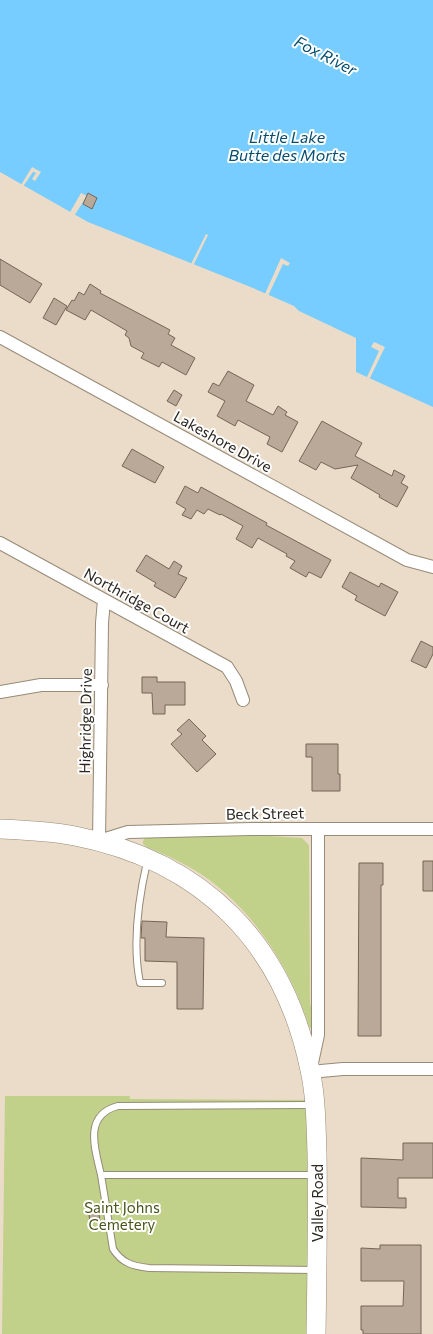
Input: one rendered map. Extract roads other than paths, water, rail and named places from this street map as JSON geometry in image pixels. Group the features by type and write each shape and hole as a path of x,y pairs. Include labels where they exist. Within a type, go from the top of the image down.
{"main road":[{"name":"Valley Road","path":"0,829 62,834 99,841 124,848 148,858 174,870 207,892 241,924 258,946 286,992 297,1019 310,1072 315,1105 317,1175 316,1334"}],"street":[{"name":"Lakeshore Drive","path":"0,337 408,560 433,567"},
{"name":"Northridge Court","path":"0,542 227,668 236,681 243,700"},
{"name":"Highridge Drive","path":"99,841 104,600"},
{"path":"0,692 42,685 102,685"},
{"name":"Valley Road","path":"310,1072 318,1035 318,829"},
{"name":"Beck Street","path":"99,841 128,832 433,829"},
{"path":"310,1072 343,1069 433,1069"}],"lane":[{"path":"148,858 140,892 136,964 140,983 162,983"},
{"path":"315,1105 128,1105 108,1108 97,1121 94,1129 94,1140 113,1248 125,1263 149,1268 317,1270"},
{"path":"101,1175 317,1175"}],"water":[{"name":"Little Lake Butte des Morts","path":"0,0 433,0 433,407 356,372 356,338 299,311 294,306 253,288 88,222 0,172"}],"water label":[{"name":"Fox River","path":"326,55"}],"park label":[{"name":"Saint Johns Cemetery","path":"122,1216"}]}
